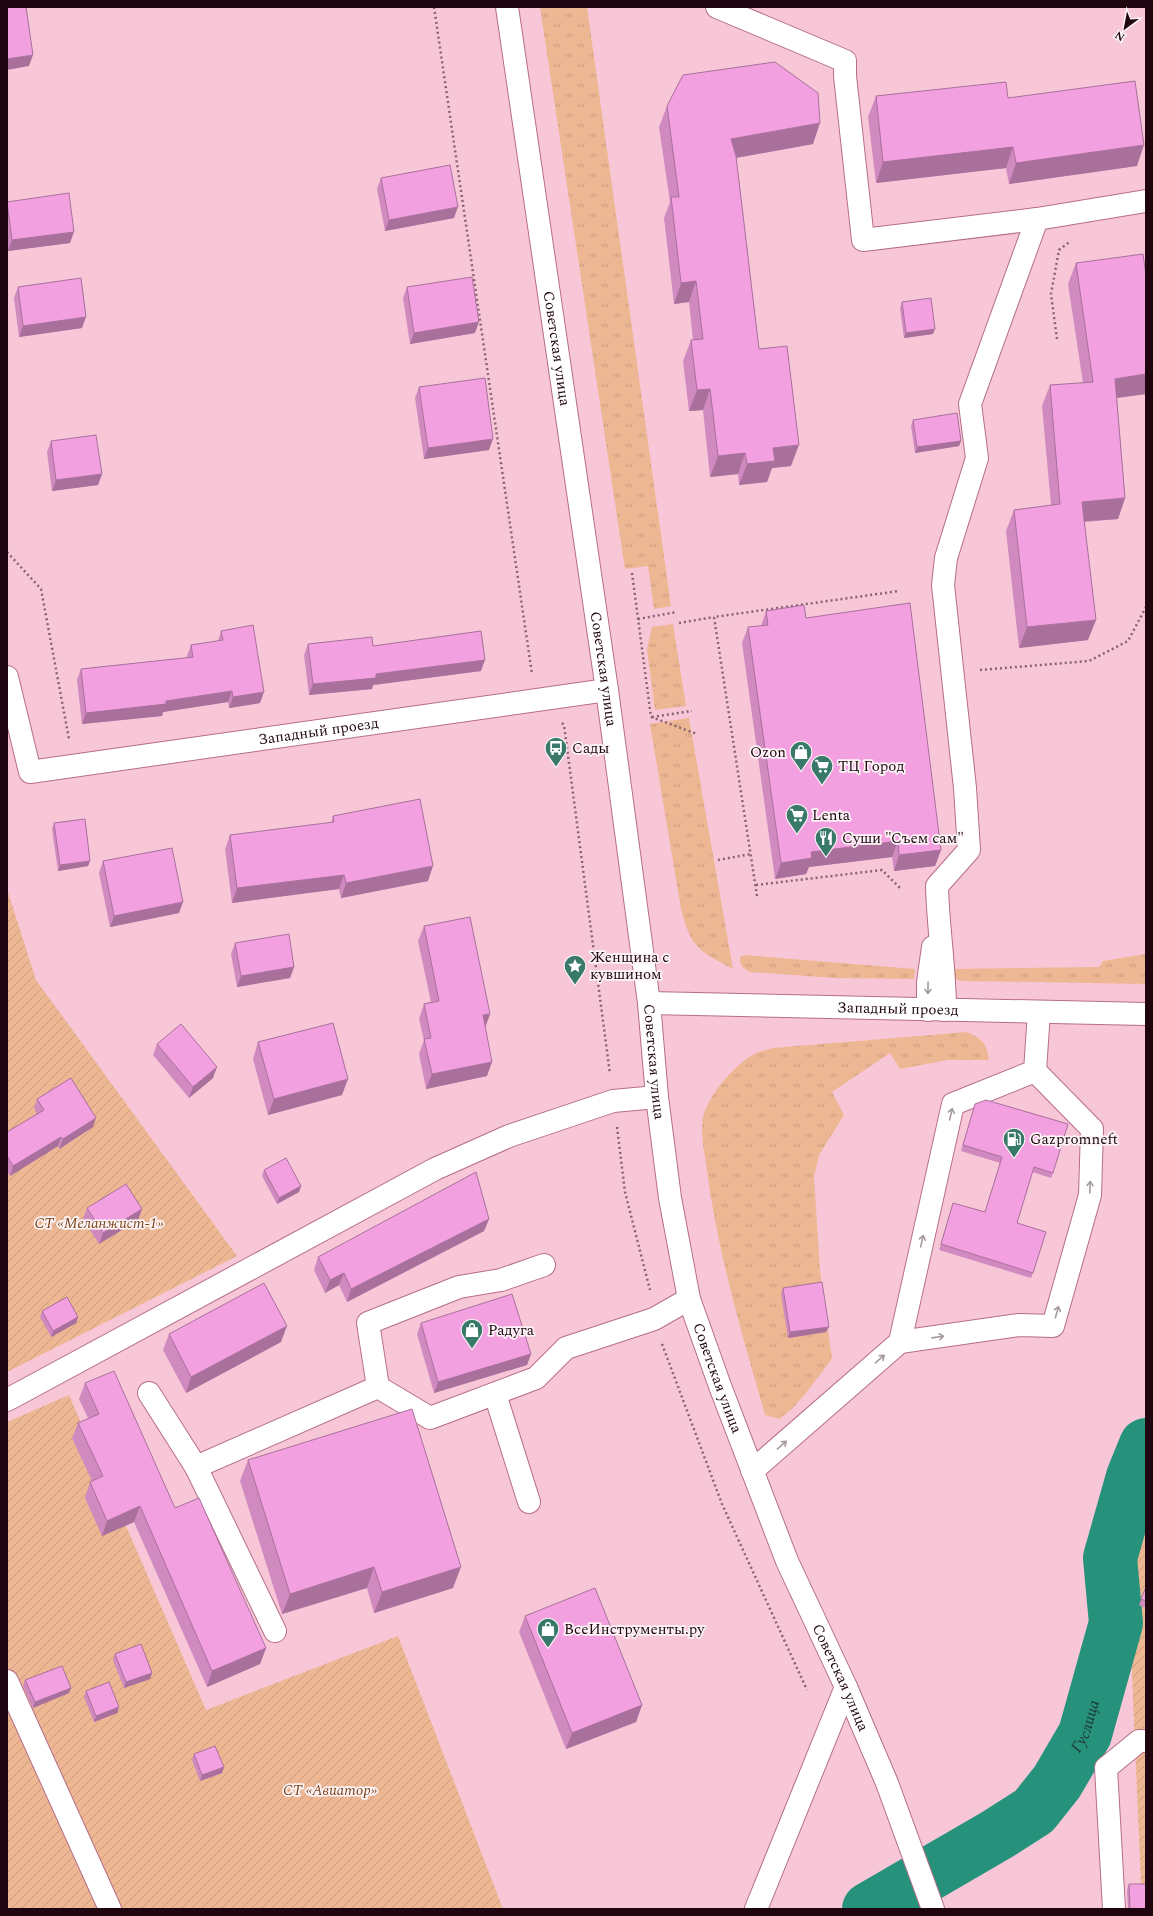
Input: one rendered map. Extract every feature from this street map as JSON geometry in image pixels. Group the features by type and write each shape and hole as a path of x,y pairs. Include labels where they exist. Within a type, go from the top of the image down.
{"main road":[{"name":"Советская улица","path":"507,7 607,690 649,1003 657,1097 670,1198 690,1299 720,1386 787,1561 846,1687 887,1783 933,1909"},
{"path":"717,7 845,61 845,76 863,240 1037,219 1146,201"},
{"path":"936,1010 945,983 938,922 937,886 969,850 965,788 943,585 946,558 977,458 970,404 1037,219"},
{"name":"Западный проезд","path":"7,677 30,772 535,699 607,690"},
{"name":"Западный проезд","path":"649,1003 1146,1014"},
{"path":"752,1471 900,1342 1019,1325 1053,1326 1090,1195 1092,1129 1035,1071 1039,1012"},
{"path":"900,1342 953,1104 1035,1071"},
{"path":"7,1400 435,1169 509,1136 613,1101 657,1097"},
{"path":"378,1387 368,1323 459,1287 501,1280 544,1265"},
{"path":"378,1387 430,1418 536,1378 566,1348 654,1319 690,1299"},
{"path":"196,1466 378,1387"},
{"path":"149,1393 196,1466 275,1631"},
{"path":"495,1394 529,1502"},
{"path":"7,1681 110,1909"},
{"path":"756,1909 846,1687"},
{"path":"1114,1909 1106,1768 1139,1741 1146,1741"}],"path":[{"path":"434,7 535,699"},
{"path":"1057,339 1051,294 1059,250 1077,236"},
{"path":"7,552 41,588 70,744 92,762"},
{"path":"632,573 651,717"},
{"path":"679,623 899,591"},
{"path":"953,673 1089,661 1128,641 1146,607"},
{"path":"638,618 677,612"},
{"path":"714,617 757,896"},
{"path":"651,717 692,711"},
{"path":"651,717 697,734"},
{"path":"718,860 751,854"},
{"path":"756,885 882,870 900,888"}],"green space":[{"path":"540,7 587,7 671,606 654,609 648,566 625,569"},
{"path":"673,624 686,706 655,710 647,649 652,627"},
{"path":"689,718 733,969 712,958 698,947 689,932 681,909 650,724"},
{"name":"СТ «Меланжист-1»","path":"7,889 36,980 237,1256 7,1372"},
{"path":"1146,954 1146,984 963,981 954,978 951,969 1099,967 1103,961"},
{"path":"744,955 915,969 914,979 835,978 750,972 743,968 740,962 740,957"},
{"path":"967,1032 981,1040 987,1050 989,1060 948,1060 900,1069 890,1053 832,1092 844,1115 819,1155 814,1177 820,1270 832,1359 792,1409 779,1419 765,1415 717,1233 702,1130 703,1117 710,1100 730,1073 738,1066 755,1054 773,1048"},
{"name":"СТ «Авиатор»","path":"69,1395 206,1710 398,1636 503,1909 7,1909 7,1422"},
{"path":"1146,1498 1146,1909 1142,1909 1130,1627 1123,1557"}],"building":[{"path":"7,7 26,7 33,55 7,59"},
{"path":"775,62 818,93 820,123 731,139 736,156 759,349 787,346 799,445 773,448 775,461 747,464 745,453 718,456 710,389 697,390 691,340 703,339 696,281 681,283 671,197 679,197 667,106 683,75"},
{"path":"1135,81 1144,145 1016,163 1013,147 883,162 876,96 1006,82 1008,98"},
{"path":"450,165 458,207 389,220 381,178"},
{"path":"69,193 74,232 12,240 7,202"},
{"path":"1143,254 1146,275 1146,374 1115,379 1125,498 1082,502 1096,620 1027,627 1014,510 1060,504 1050,385 1093,382 1076,263"},
{"path":"472,277 479,322 414,333 407,287"},
{"path":"81,278 86,317 23,326 18,287"},
{"path":"931,298 935,329 906,333 902,302"},
{"path":"485,378 493,439 428,448 419,387"},
{"path":"957,413 961,441 917,447 913,420"},
{"path":"96,435 102,474 56,480 51,441"},
{"name":"ТЦ Город","path":"910,603 941,850 899,855 898,841 811,852 812,858 781,863 748,627 768,625 766,611 804,605 806,618"},
{"path":"253,625 264,692 233,697 232,691 166,701 166,704 86,713 81,669 193,657 191,645 223,640 221,631"},
{"path":"481,631 485,660 376,674 376,678 313,684 308,644 372,637 373,646"},
{"path":"420,799 433,866 346,883 344,875 237,888 230,835 334,822 333,816"},
{"path":"85,819 90,861 60,865 54,823"},
{"path":"172,848 183,902 114,916 103,861"},
{"path":"470,917 490,1014 483,1015 492,1062 432,1074 424,1039 431,1038 424,1004 439,1001 424,926"},
{"path":"289,934 294,967 241,976 235,943"},
{"path":"333,1023 348,1079 274,1099 258,1042"},
{"path":"181,1024 217,1067 193,1087 157,1044"},
{"path":"71,1078 96,1118 63,1139 61,1137 13,1166 7,1156 7,1132 44,1110 37,1099"},
{"path":"986,1100 1068,1124 1053,1173 1034,1167 1017,1223 1046,1232 1033,1273 941,1244 953,1203 985,1212 1002,1157 963,1145 975,1104"},
{"path":"286,1158 301,1186 279,1198 264,1170"},
{"path":"476,1172 489,1219 351,1289 344,1273 330,1280 318,1257"},
{"path":"126,1184 142,1209 103,1233 87,1208"},
{"path":"822,1282 829,1327 790,1332 783,1288"},
{"path":"264,1283 287,1326 191,1377 169,1334"},
{"name":"Радуга","path":"512,1294 531,1354 438,1382 421,1323"},
{"path":"67,1297 78,1317 53,1331 42,1311"},
{"path":"114,1371 175,1508 199,1498 266,1648 212,1671 140,1506 107,1521 90,1482 103,1476 78,1423 99,1414 85,1383"},
{"path":"412,1409 461,1567 382,1592 374,1567 290,1594 248,1460"},
{"path":"1146,1587 1146,1601 1141,1599"},
{"path":"595,1588 642,1705 572,1733 525,1616"},
{"path":"141,1644 152,1673 126,1682 115,1654"},
{"path":"62,1666 71,1688 35,1702 25,1680"},
{"path":"109,1682 119,1707 96,1716 86,1691"},
{"path":"215,1746 224,1767 202,1775 194,1754"},
{"path":"1129,1884 1146,1884 1146,1909 1130,1909"}],"waterway":[{"name":"Гуслица","path":"869,1909 998,1834 1034,1811 1057,1782 1085,1734 1116,1623 1110,1558 1133,1477 1146,1445"}],"place":[{"name":"Сады","path":"556,768"},
{"name":"Ozon","path":"801,772"},
{"name":"ТЦ Город","path":"822,786"},
{"name":"Lenta","path":"797,834"},
{"name":"Суши \"Съем сам\"","path":"826,858"},
{"name":"Женщина с кувшином","path":"575,986"},
{"name":"Gazpromneft","path":"1014,1158"},
{"name":"Радуга","path":"472,1350"},
{"name":"ВсеИнструменты.ру","path":"548,1648"}]}
